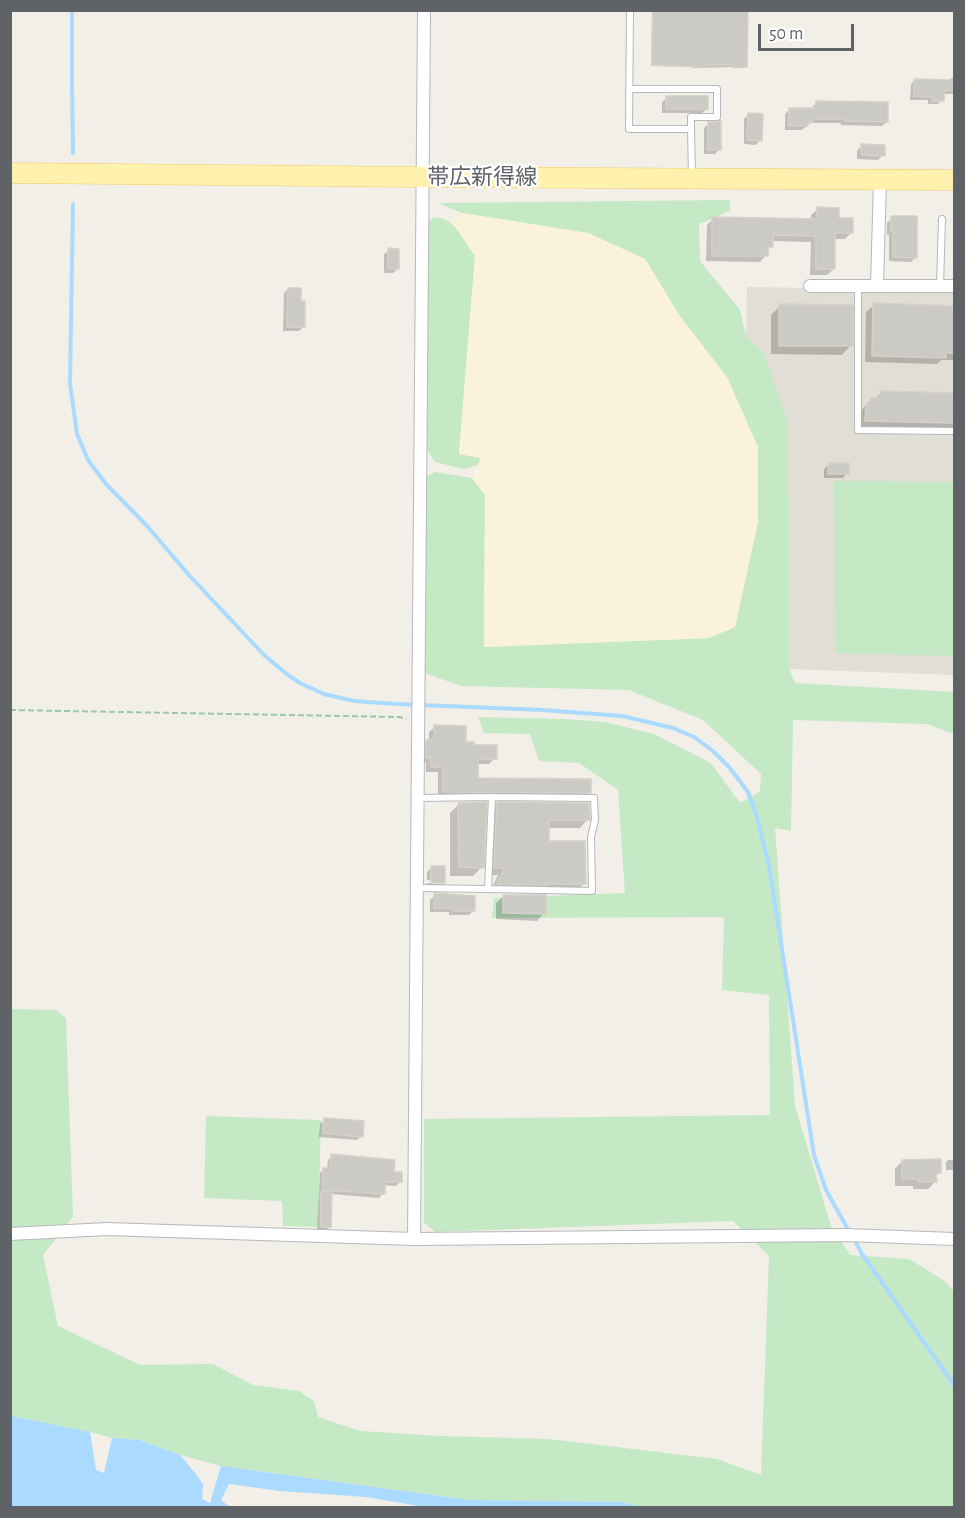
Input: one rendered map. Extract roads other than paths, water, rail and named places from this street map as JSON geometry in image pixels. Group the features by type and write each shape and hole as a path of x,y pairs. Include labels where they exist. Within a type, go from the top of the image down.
{"main road":[{"name":"帯広新得線","path":"10,173 954,180"}],"street":[{"path":"414,1239 424,10"},
{"path":"877,285 880,180"},
{"path":"810,286 954,286"},
{"path":"10,1234 106,1229 414,1239 846,1235 954,1239"}],"lane":[{"path":"630,10 628,129 691,129"},
{"path":"629,89 717,89 717,117 691,117 692,178"},
{"path":"940,286 942,219"},
{"path":"858,286 858,430 954,431"},
{"path":"488,889 492,797"},
{"path":"417,888 592,891 591,837 595,820 594,798 418,798"}],"water":[{"path":"11,1416 90,1432 96,1470 104,1473 112,1438 139,1440 180,1455 203,1484 202,1499 210,1503 221,1466 469,1500 622,1502 643,1507 425,1507 366,1497 280,1491 229,1484 221,1500 230,1507 11,1507"}],"waterway":[{"path":"72,10 73,153"},
{"path":"73,204 70,383 77,434 88,460 106,484 264,655 300,683 324,694 354,701 622,716 673,728 694,737 713,751 748,792 757,817 769,866 814,1155 826,1190 850,1233"},
{"path":"854,1239 862,1254 954,1385"}]}
